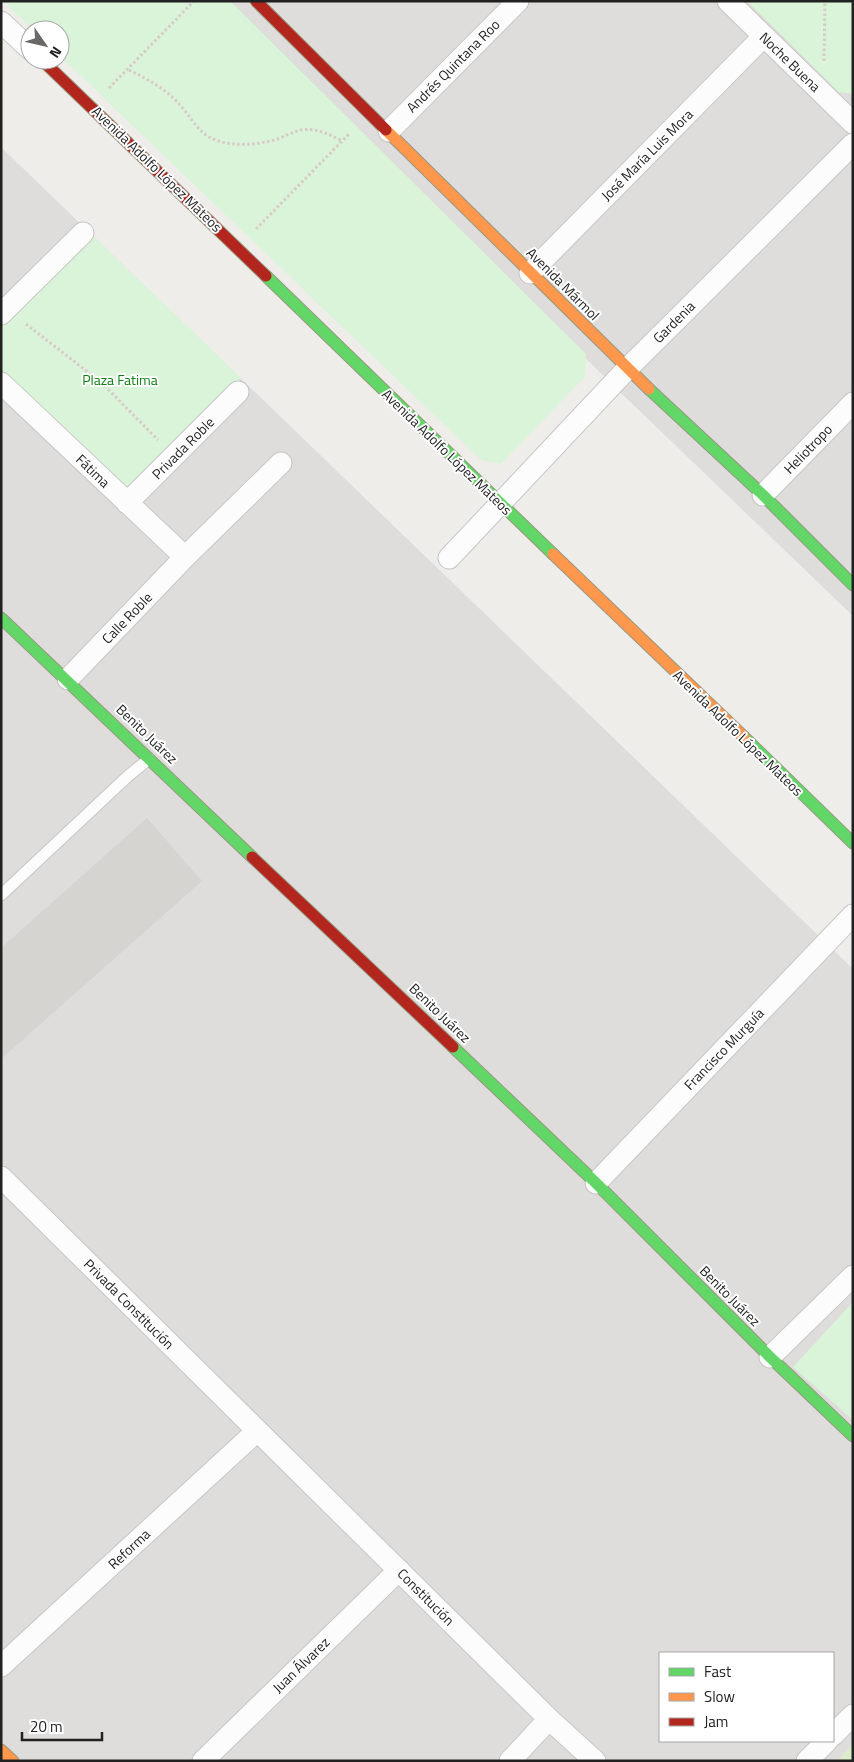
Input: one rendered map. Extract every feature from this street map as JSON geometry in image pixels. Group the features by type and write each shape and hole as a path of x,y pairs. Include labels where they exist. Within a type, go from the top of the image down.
{"street":[{"name":"Avenida Mármol","path":"256,1 628,369 762,495 853,585"},
{"name":"Andrés Quintana Roo","path":"389,131 518,1"},
{"name":"Noche Buena","path":"728,1 853,123"},
{"path":"1,22 20,40"},
{"name":"José María Luis Mora","path":"530,273 763,37"},
{"name":"Avenida Adolfo López Mateos","path":"53,70 238,247 499,504 853,843"},
{"name":"Gardenia","path":"449,558 628,369 853,144"},
{"path":"4,311 83,233"},
{"name":"Fátima","path":"1,384 185,557"},
{"name":"Privada Roble","path":"127,503 238,392"},
{"name":"Heliotropo","path":"762,495 853,403"},
{"path":"185,557 281,463"},
{"name":"Calle Roble","path":"68,679 185,557"},
{"name":"Benito Juárez","path":"1,618 68,679 596,1183 770,1357 853,1436"},
{"name":"Francisco Murguía","path":"596,1183 853,915"},
{"name":"Privada Constitución","path":"1,1177 257,1431"},
{"path":"770,1357 853,1276"},
{"name":"Constitución","path":"257,1431 595,1761"},
{"name":"Reforma","path":"1,1666 257,1431"},
{"name":"Juan Álvarez","path":"203,1761 399,1570"},
{"path":"834,1734 853,1714"},
{"path":"510,1761 550,1719"},
{"path":"807,1761 826,1742"},
{"path":"1,1750 12,1761"}],"lane":[{"path":"1,895 128,776 151,758"}],"path":[{"path":"90,105 129,70 194,1"},
{"path":"822,94 825,1"},
{"path":"129,70 155,82 179,103 198,127 212,139 231,144 255,144 275,140 292,131 312,130 328,134 342,142"},
{"path":"238,247 370,113"},
{"path":"4,311 102,383 174,456"}],"shaded area":[{"path":"223,1 853,1 853,616 621,393"},
{"path":"1,147 853,969 853,1761 12,1761 1,1750"}],"green space":[{"path":"3,1 230,1 586,354 585,377 501,464 481,460 70,66 70,20 23,20"},
{"path":"747,1 853,1 853,94 839,92"},
{"name":"Plaza Fatima","path":"92,235 241,378 122,502 1,382 1,325"},
{"path":"853,1302 853,1420 793,1367"},
{"path":"853,1744 853,1761 837,1761"}],"building":[{"path":"147,818 202,881 1,1059 1,948"}],"traffic: fast":[{"path":"266,276 553,554"},
{"path":"649,389 763,495 853,585"},
{"path":"1,618 252,857"},
{"path":"744,737 853,843"},
{"path":"453,1047 596,1183 770,1357 853,1436"}],"traffic: slow":[{"path":"386,130 649,389"},
{"path":"553,554 744,737"},
{"path":"1,1750 13,1761"}],"traffic: jam":[{"path":"256,1 386,130"},
{"path":"52,70 266,276"},
{"path":"252,857 453,1047"}]}
